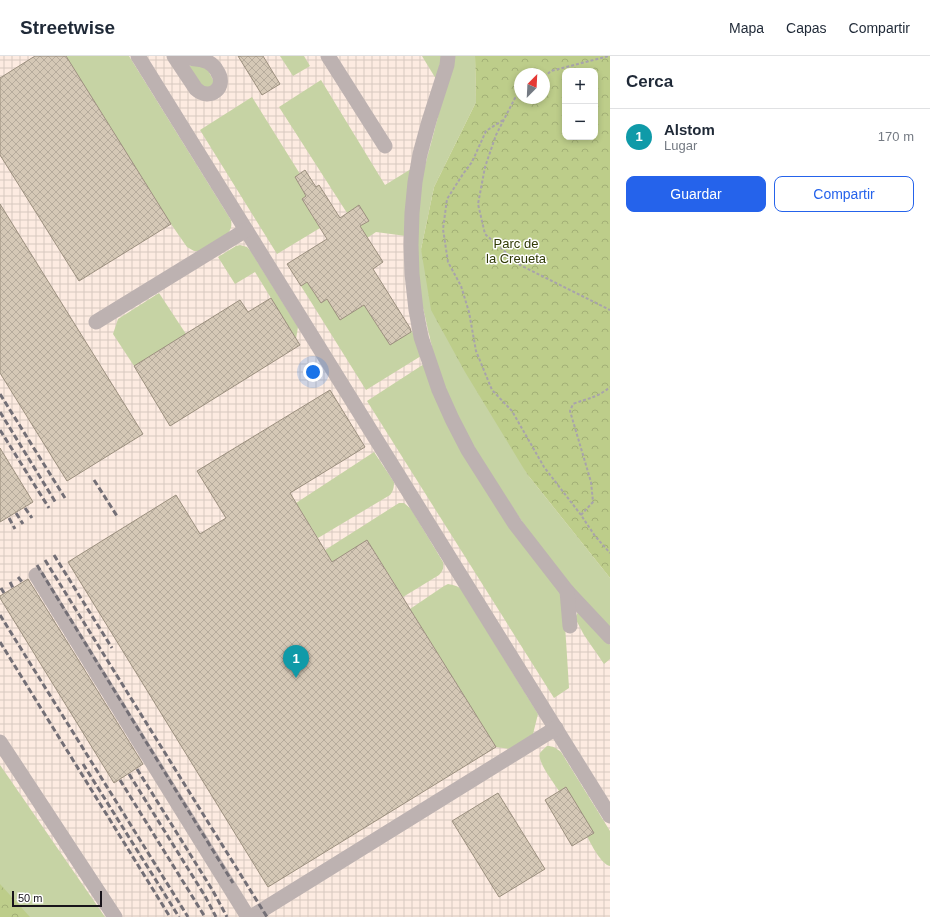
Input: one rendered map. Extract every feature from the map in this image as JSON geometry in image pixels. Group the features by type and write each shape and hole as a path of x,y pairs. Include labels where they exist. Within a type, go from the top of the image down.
{"lane":[{"path":"138,56 610,816"},
{"path":"328,56 385,146"},
{"path":"448,56 447,65 420,154 413,197 411,245 412,274 421,337 439,390 468,450 515,524 568,591 610,637"},
{"path":"96,322 246,230"},
{"path":"36,575 249,917 556,728"},
{"path":"568,591 570,626"},
{"path":"0,742 115,917"}],"path":[{"path":"550,72 609,56"},
{"path":"514,100 496,135 485,167 478,204 485,234 520,265 610,310"},
{"path":"503,120 486,131 472,162 447,199 443,230 448,262 461,286 470,312 476,350 492,390 512,410 544,467 610,554"},
{"path":"581,514 592,502 591,482 570,411 573,404 603,393 610,387"}],"shaded area":[{"path":"0,56 475,56 476,102 434,187 421,249 431,310 527,474 610,578 610,917 19,917 0,896"}],"green space":[{"path":"66,56 129,56 231,220 231,227 228,233 199,251 194,251 187,247 171,224"},
{"path":"280,56 304,56 310,66 293,76"},
{"path":"422,56 442,56 436,79"},
{"path":"454,56 475,56 476,102 434,187 421,249 527,474 610,578 610,628 572,587 529,532 478,455 452,407 438,373 420,295 416,231 421,181"},
{"name":"Parc de la Creueta","path":"475,56 610,56 610,578 527,474 465,372 431,310 421,249 434,187 476,102"},
{"path":"191,65 206,66 214,82 210,87 204,88 189,67"},
{"path":"321,80 385,185 411,169 406,236 376,232 367,238 360,226 369,221 359,206 347,213 279,107"},
{"path":"252,97 300,174 295,177 306,196 302,199 320,228 277,254 200,130"},
{"path":"240,245 247,247 250,250 298,327 296,339 255,272 235,284 218,257"},
{"path":"307,282 321,303 327,299 364,305 390,345 412,331 421,356 366,390 301,286"},
{"path":"159,293 186,334 134,366 113,334 118,319"},
{"path":"424,364 563,593 569,688 554,698 367,401"},
{"path":"374,452 394,482 393,491 390,495 318,538 296,503"},
{"path":"399,503 404,503 411,509 443,562 443,569 439,575 403,597 367,540 332,562 325,550"},
{"path":"448,584 461,589 538,714 533,734 510,749 496,747 410,609"},
{"path":"578,612 583,615 610,645 610,659 604,664 584,635 575,618"},
{"path":"547,746 551,746 561,752 610,831 610,866 597,854 585,831 566,787 559,791 543,767 540,753"},
{"path":"0,765 105,917 19,917 0,896"},
{"path":"0,884 30,917 0,917"}],"building":[{"path":"35,56 66,56 171,224 79,281 0,155 0,78"},
{"path":"238,56 263,56 280,84 262,95"},
{"path":"305,170 316,187 319,185 340,218 359,205 369,221 360,226 383,262 373,269 410,328 411,332 390,345 364,305 340,320 327,299 321,303 307,282 301,286 287,264 327,239 302,199 306,196 295,177"},
{"path":"0,204 143,434 67,481 0,373"},
{"path":"271,298 300,345 170,426 134,366 240,300 248,312"},
{"path":"330,390 365,447 290,493 332,562 367,540 496,747 268,887 68,562 176,495 200,534 226,518 197,471"},
{"path":"0,448 33,502 0,522"},
{"path":"28,579 143,764 114,783 0,598 0,596"},
{"path":"566,787 594,833 572,846 545,800"},
{"path":"498,793 545,869 499,897 452,821"}],"railway":[{"path":"0,394 65,498"},
{"path":"0,412 56,503"},
{"path":"0,430 49,508"},
{"path":"94,480 117,516"},
{"path":"25,508 32,518"},
{"path":"16,513 23,524"},
{"path":"9,518 15,529"},
{"path":"54,555 112,648"},
{"path":"45,560 267,917"},
{"path":"37,565 233,883"},
{"path":"18,577 22,582"},
{"path":"10,582 13,588"},
{"path":"1,588 4,593"},
{"path":"0,615 188,917"},
{"path":"0,642 170,917"},
{"path":"83,764 179,917"},
{"path":"137,769 213,891 227,917"},
{"path":"129,774 205,896 216,917"},
{"path":"120,780 205,917"}],"place":[{"name":"Alstom","path":"296,678"}]}
